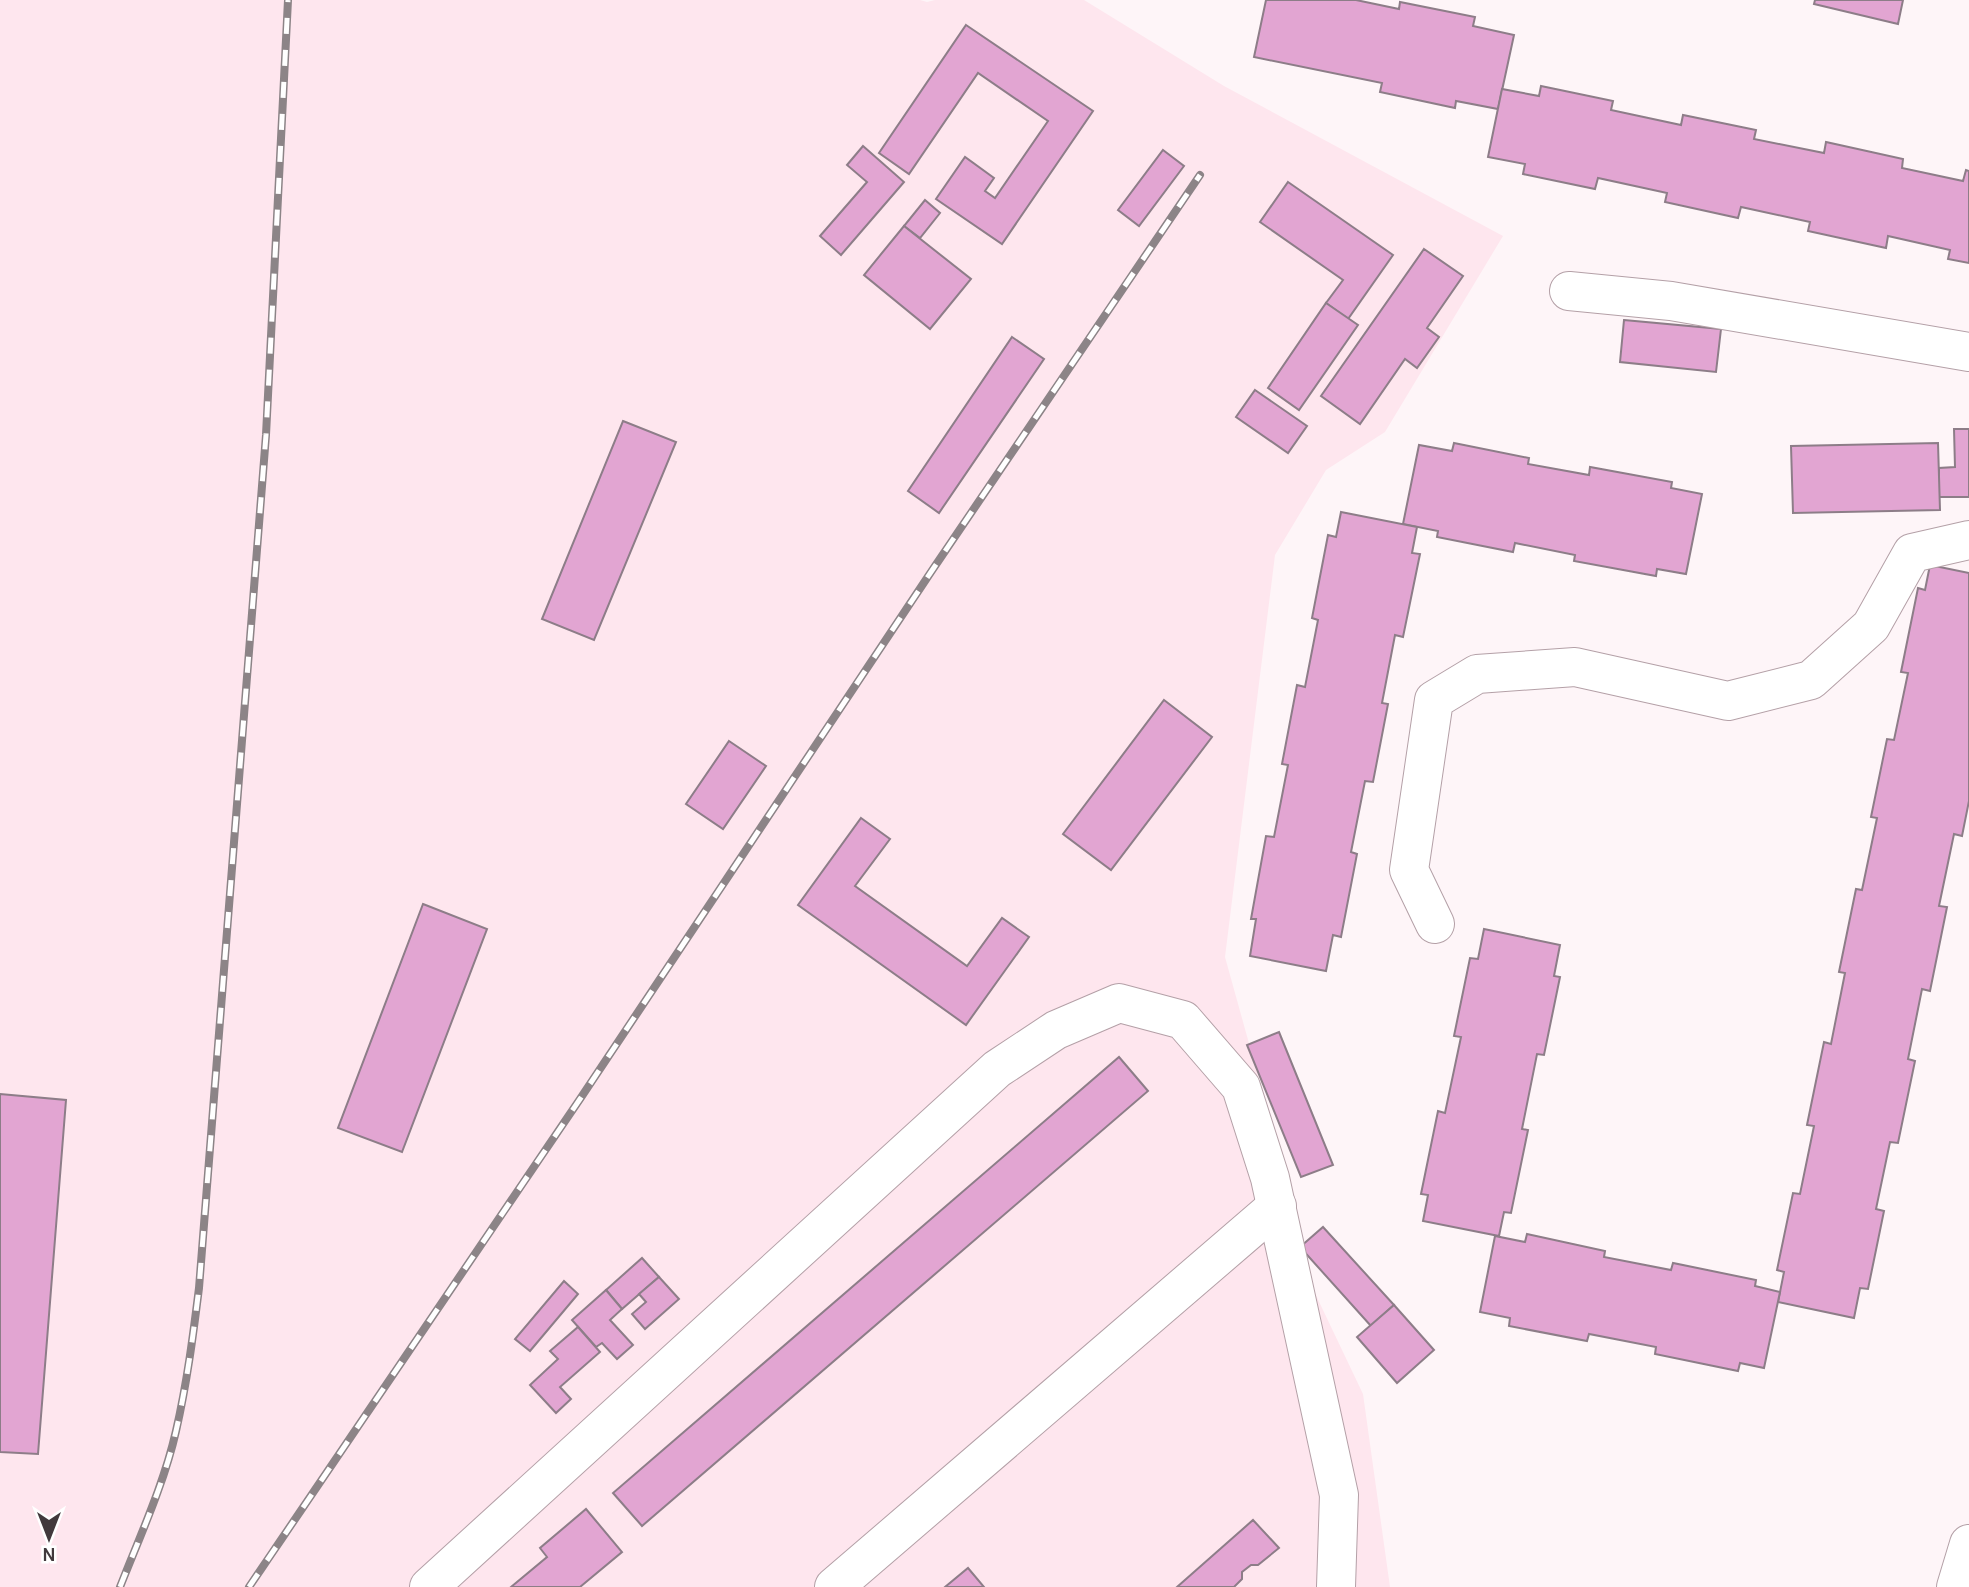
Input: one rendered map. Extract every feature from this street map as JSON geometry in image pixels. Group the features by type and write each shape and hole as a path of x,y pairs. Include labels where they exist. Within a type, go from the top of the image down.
{"street":[{"path":"1569,291 1671,301 1969,352"},
{"path":"1435,924 1409,870 1434,700 1476,674 1576,667 1728,701 1811,680 1871,626 1912,553 1969,540"},
{"path":"429,1587 997,1069 1056,1030 1119,1003 1183,1020 1241,1087 1277,1206 1339,1495 1336,1587"},
{"path":"834,1587 1277,1206"},
{"path":"1956,1587 1969,1544"}],"shaded area":[{"path":"0,0 1084,0 1224,86 1503,236 1385,432 1326,470 1275,555 1225,957 1293,1202 1293,1247 1363,1394 1390,1587 0,1587"}],"building":[{"path":"1266,0 1356,0 1399,9 1400,2 1475,17 1473,26 1514,35 1498,109 1456,101 1455,108 1380,92 1382,83 1254,57"},
{"path":"1815,0 1903,0 1898,24 1814,4"},
{"path":"966,25 1093,111 1002,244 936,199 965,157 994,178 985,191 995,198 1048,121 978,73 909,174 879,153"},
{"path":"1541,86 1613,101 1611,110 1681,125 1683,115 1756,130 1754,139 1824,153 1826,142 1903,159 1902,168 1963,181 1966,170 1969,171 1969,263 1948,259 1950,250 1888,236 1886,248 1808,231 1810,222 1741,207 1738,218 1665,202 1667,193 1598,178 1595,189 1523,174 1525,164 1488,157 1502,89 1539,96"},
{"path":"863,146 904,182 841,255 820,236 867,182 847,165"},
{"path":"1163,150 1184,166 1139,226 1118,210"},
{"path":"1288,182 1393,255 1348,319 1326,303 1343,280 1260,222"},
{"path":"925,200 940,213 920,238 904,226"},
{"path":"904,226 971,279 930,329 864,275"},
{"path":"1424,249 1463,276 1427,328 1439,337 1417,368 1405,359 1360,424 1321,396"},
{"path":"1326,303 1358,325 1299,410 1268,388"},
{"path":"1624,320 1721,329 1716,372 1620,362"},
{"path":"1012,337 1044,359 939,513 908,491"},
{"path":"1255,390 1307,426 1288,453 1236,417"},
{"path":"623,421 676,442 594,640 542,619"},
{"path":"1954,429 1969,429 1969,497 1939,497 1939,468 1955,467"},
{"path":"1454,443 1529,458 1528,464 1589,475 1590,467 1672,482 1671,488 1702,494 1686,574 1657,569 1656,576 1574,561 1575,555 1515,543 1513,552 1437,537 1438,531 1403,524 1419,445 1452,451"},
{"path":"1938,443 1940,510 1793,513 1791,446"},
{"path":"1341,512 1417,527 1412,553 1420,554 1403,637 1395,635 1382,703 1388,704 1373,782 1365,781 1351,852 1357,854 1341,937 1333,935 1326,971 1250,956 1256,919 1251,919 1266,836 1274,837 1288,765 1282,764 1297,685 1305,687 1318,620 1312,618 1328,535 1336,537"},
{"path":"1930,565 1969,573 1969,801 1962,836 1954,834 1939,906 1947,907 1930,991 1922,989 1908,1059 1915,1061 1898,1143 1890,1142 1876,1209 1884,1211 1868,1289 1860,1288 1854,1318 1778,1302 1784,1272 1777,1270 1793,1193 1800,1194 1814,1126 1807,1125 1824,1042 1831,1044 1845,973 1839,972 1856,889 1862,890 1877,818 1871,817 1887,739 1894,740 1908,673 1901,672 1918,588 1925,590"},
{"path":"1164,700 1212,737 1111,870 1063,834"},
{"path":"729,741 766,766 723,829 686,804"},
{"path":"861,818 890,839 855,886 967,966 1002,918 1029,937 966,1025 798,905"},
{"path":"423,904 487,929 402,1152 338,1128"},
{"path":"1484,929 1560,945 1554,976 1560,977 1544,1055 1537,1054 1522,1129 1528,1130 1511,1213 1504,1212 1499,1236 1423,1221 1428,1195 1421,1194 1438,1111 1445,1113 1461,1037 1454,1036 1470,958 1478,959"},
{"path":"1279,1032 1333,1165 1301,1177 1247,1045"},
{"path":"1119,1057 1148,1091 642,1526 613,1493"},
{"path":"0,1094 66,1100 38,1454 0,1452"},
{"path":"1323,1227 1394,1305 1371,1326 1300,1247"},
{"path":"1527,1234 1605,1251 1604,1257 1671,1270 1673,1263 1756,1280 1755,1286 1780,1292 1764,1368 1740,1363 1738,1371 1655,1354 1656,1347 1589,1334 1587,1341 1509,1326 1510,1318 1480,1312 1495,1236 1525,1242"},
{"path":"642,1258 659,1277 622,1309 606,1290"},
{"path":"659,1277 679,1299 645,1329 632,1314 646,1302 639,1294"},
{"path":"564,1281 578,1294 530,1351 515,1339"},
{"path":"606,1290 622,1309 610,1320 633,1345 617,1359 602,1343 596,1347 572,1320"},
{"path":"1394,1305 1434,1350 1397,1383 1357,1337"},
{"path":"578,1327 600,1352 560,1387 571,1399 556,1413 530,1385 558,1359 550,1351"},
{"path":"586,1509 622,1552 580,1587 511,1587 547,1557 540,1548"},
{"path":"1253,1520 1279,1548 1258,1565 1251,1565 1242,1572 1242,1579 1234,1587 1177,1587"},
{"path":"968,1568 984,1587 945,1587"}],"railway":[{"path":"120,1587 171,1451 187,1377 199,1288 266,435 288,0"},
{"path":"249,1587 1200,175"}]}
